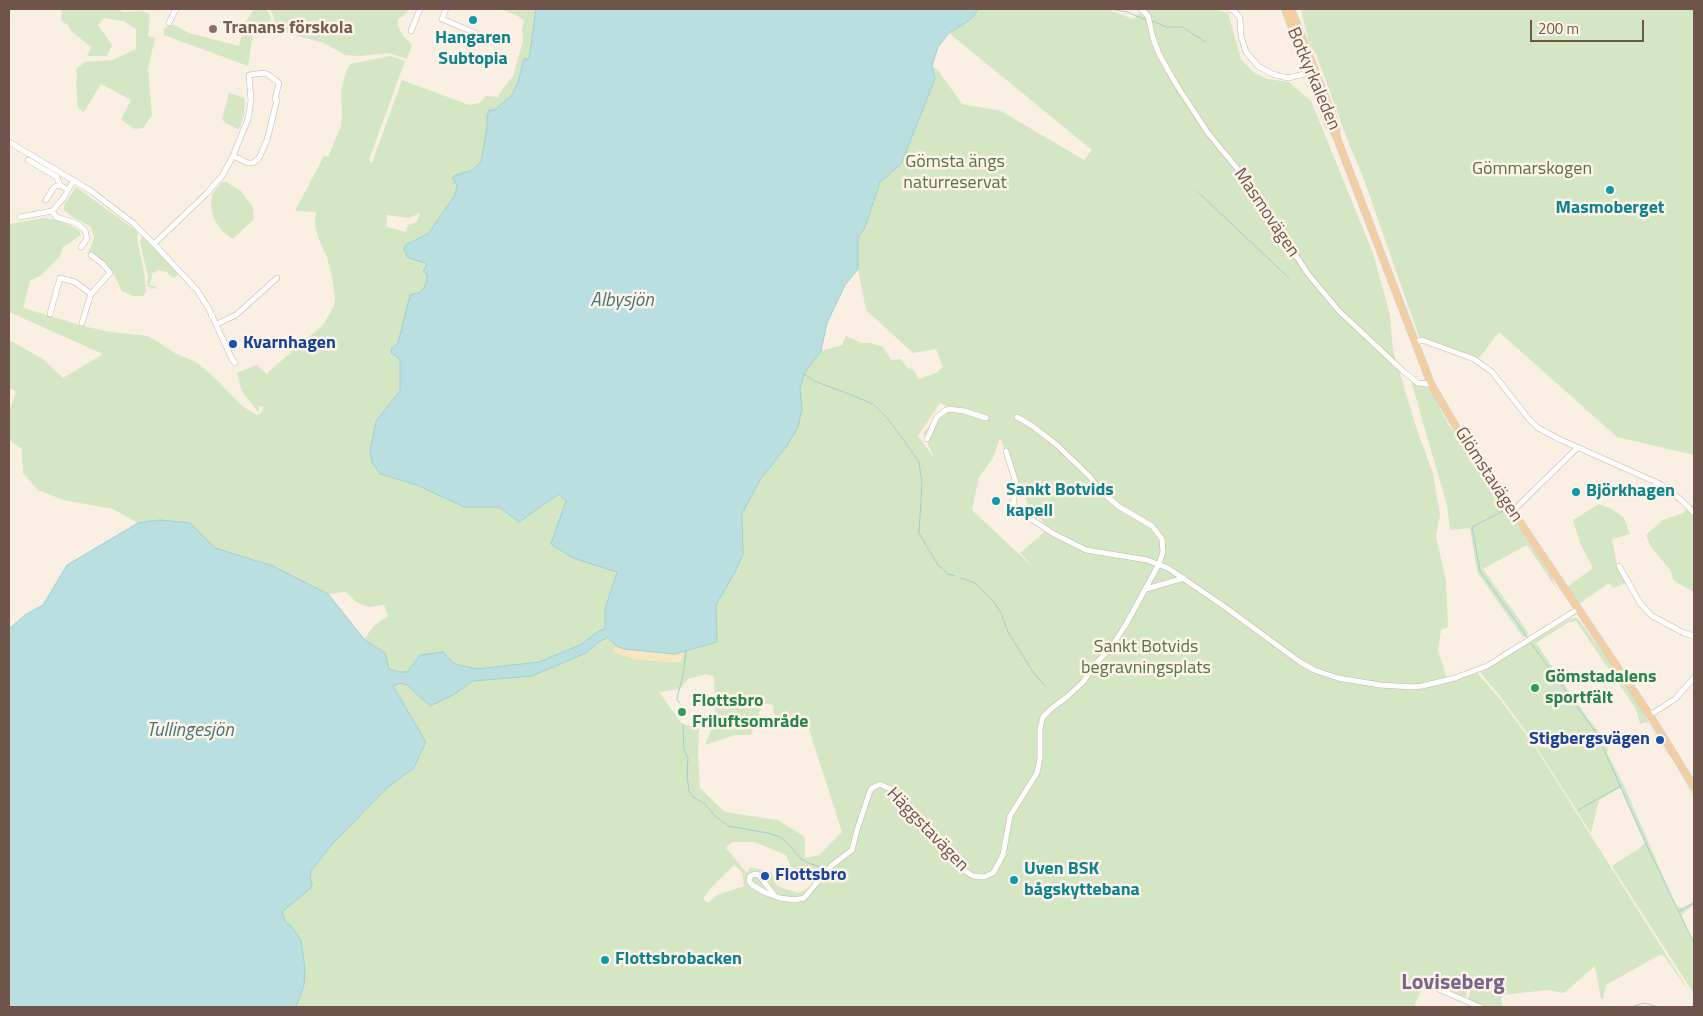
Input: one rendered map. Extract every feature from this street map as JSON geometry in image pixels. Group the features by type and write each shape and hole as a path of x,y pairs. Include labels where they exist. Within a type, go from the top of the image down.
{"main road":[{"name":"Botkyrkaleden","path":"1285,9 1329,126 1338,138"},
{"name":"Botkyrkaleden","path":"1291,9 1328,103 1338,138"},
{"path":"1311,61 1311,69 1308,73 1313,74 1328,103"},
{"name":"Glömstavägen","path":"1338,138 1431,384 1458,430 1650,715 1694,787"}],"street":[{"path":"169,23 176,9"},
{"path":"411,30 420,9"},
{"path":"446,9 442,19 482,36"},
{"name":"Masmovägen","path":"1141,9 1148,16 1159,54 1176,84 1208,133 1245,178 1302,266 1339,311 1403,372 1418,383 1431,384"},
{"path":"1230,9 1240,18 1241,36 1246,52 1258,66 1272,74 1288,78 1308,73"},
{"path":"154,244 222,176 233,156 248,120 251,91 248,72 264,73 279,83 275,99 277,100 266,140 259,158 254,163 248,163 233,156"},
{"path":"9,142 74,180 112,207 154,244 197,290 217,324 235,363"},
{"path":"28,160 57,177 60,185 68,190"},
{"path":"20,217 52,211 62,200 74,180"},
{"path":"46,200 54,187 60,185"},
{"path":"52,211 56,216 76,223 85,230 87,239 81,247"},
{"path":"82,324 91,294 110,273 103,264 91,255"},
{"path":"50,314 62,271"},
{"path":"60,278 75,282 91,294"},
{"path":"217,324 236,315 277,278"},
{"path":"1416,342 1425,341 1482,364 1492,372 1535,425 1577,448 1660,484 1680,499 1694,513"},
{"path":"927,440 937,417 946,410 964,410 986,418"},
{"name":"Häggstavägen","path":"774,895 780,898 795,900 804,898 832,866 852,850 870,791 876,786 884,785 890,789 917,824 959,867 973,876 984,877 993,873 1003,855 1010,816 1037,773 1040,758 1040,729 1044,718 1051,709 1083,682 1095,664 1110,649 1146,590 1163,552 1162,539 1152,526 1118,506 1102,492 1089,476 1057,445 1017,417"},
{"path":"1512,512 1577,448"},
{"path":"1006,451 1016,483 1012,506 1054,534 1086,550 1147,560 1159,564 1184,578 1300,662 1314,670 1338,678 1397,686 1430,685 1482,668 1578,609"},
{"path":"1619,566 1640,602 1652,616 1684,633 1694,636"},
{"path":"1146,590 1184,578"},
{"path":"1650,715 1675,698 1694,678"},
{"path":"759,875 774,895 758,890 749,880 750,876 759,875"},
{"path":"1429,985 1480,1007"}],"green space":[{"path":"59,9 118,9 123,12 143,11 150,14 148,36 155,38 148,69 152,115 143,128 135,129 121,120 131,100 101,84 84,112 78,108 76,83 76,69 85,62 113,60 136,49 136,29 124,21 104,18 98,25 112,45 107,56 87,56 91,47 71,31 68,25 61,21 62,12"},
{"path":"254,9 266,9 270,15 272,32 254,27 248,66 164,35 164,29 169,25 174,25 189,33 239,46 245,23"},
{"path":"269,9 409,9 398,19 398,26 403,36 412,44 407,59 388,53 359,56 345,55 324,43 276,30 274,17"},
{"path":"500,9 536,9 529,60 524,59 518,82 512,95 487,117 481,161 457,185 455,195 428,234 407,244 407,257 424,263 427,266 427,280 424,288 420,292 415,293 398,343 392,353 400,359 400,391 376,421 373,441 380,474 417,485 464,507 499,507 519,522 559,494 566,500 600,566 617,572 605,609 605,630 599,631 580,645 539,662 477,669 420,655 407,672 400,672 388,669 385,653 364,639 374,626 388,616 384,605 369,607 356,602 346,592 328,594 273,566 215,548 190,523 160,520 138,523 113,509 63,500 38,490 23,473 22,449 9,440 9,412 16,391 9,388 9,340 43,359 63,378 103,354 9,312 9,224 44,218 58,220 72,226 81,235 63,247 60,256 40,276 30,281 23,308 83,326 110,332 148,336 175,353 196,362 215,378 242,406 257,415 261,413 264,407 259,406 259,413 242,392 237,373 257,365 268,375 268,372 323,325 334,306 335,296 332,277 327,257 315,226 316,212 295,211 324,156 328,157 341,126 341,91 350,64 390,56 405,61 369,160 372,163 402,80 469,105 479,103 486,96 497,97 513,76 523,41 522,29 524,21 518,16","holes":["420,213 417,222 408,225 406,232 386,227 387,215 409,218"]},
{"path":"978,9 1107,9 1133,19 1144,9 1214,9 1228,13 1241,59 1253,72 1268,79 1289,82 1311,101 1373,253 1390,315 1393,350 1416,427 1433,473 1440,515 1436,536 1446,581 1448,627 1441,630 1438,650 1448,682 1477,673 1500,699 1533,744 1694,999 1661,954 1606,985 1603,999 1601,999 1595,966 1564,993 1548,990 1503,995 1501,998 1503,1007 1482,1007 1468,999 1472,985 1470,983 1444,975 1468,985 1466,997 1439,987 1442,979 1433,976 1431,981 1436,986 1425,981 1414,1007 296,1007 305,969 301,940 285,921 282,912 295,901 310,879 311,871 333,843 388,787 415,768 426,742 393,686 400,682 453,695 473,681 532,676 586,653 608,637 616,646 613,651 635,659 658,661 681,662 684,652 717,642 716,605 743,554 742,514 760,480 786,447 802,410 800,389 804,374 821,351 842,345 846,336 861,343 870,343 883,347 891,360 901,359 907,368 913,369 919,379 936,373 943,367 936,349 913,353 866,310 858,269 858,237 864,230 880,182 901,164 935,79 932,66 937,69 962,104 1001,111 1084,160 1092,150 949,33 973,17","holes":["940,403 950,408 923,432 934,458 918,436","1000,438 1028,505 1049,528 1020,553 1036,570 972,510 979,477 993,458","706,674 714,677 715,720 705,745 735,735 751,735 763,703 773,705 775,720 806,720 842,832 819,855 805,858 805,837 778,820 725,812 700,788 699,728 682,724 659,692 680,689 688,679","732,842 754,842 786,855 791,867 807,873 818,873 816,881 806,890 798,893 777,886 771,872 750,867 747,873 726,848","734,865 742,872 744,886 717,895 708,903 703,899 709,890"]},
{"name":"Gömmarskogen","path":"1301,9 1694,9 1694,455 1617,437 1499,332 1476,362 1421,342 1362,174 1316,54 1309,44"},
{"path":"229,93 245,98 244,115 238,129 225,123 222,119"},
{"path":"222,182 226,182 240,190 253,207 254,219 233,239 222,231 214,219 211,206 212,194"},
{"path":"76,187 138,232 137,238 145,277 146,291 143,296 133,296 122,291 108,267 89,252 94,237 90,226 74,218 64,210 64,205"},
{"path":"142,235 178,275 173,278 168,272 157,270 156,273 153,272 150,285 156,287 156,289 147,285 148,277 140,242"},
{"path":"1411,381 1420,386 1430,388 1448,424 1462,442 1470,461 1481,472 1552,577 1556,588 1527,545 1483,569 1528,633 1526,637 1523,637 1520,633 1477,571 1470,528 1450,530 1447,505"},
{"path":"1694,503 1694,592 1673,580 1671,571 1651,547 1646,535 1663,520 1683,513"},
{"path":"1599,504 1612,509 1624,518 1630,534 1612,539 1618,571 1626,583 1613,588 1609,583 1579,604 1567,587 1593,568 1580,543 1573,520"},
{"path":"1571,618 1579,620 1618,674 1671,757 1667,753 1656,737 1650,725 1646,722 1640,724 1636,709 1576,621 1569,622 1536,643 1589,720 1606,740 1607,753 1625,788 1676,906 1683,908 1694,901 1694,905 1681,916 1694,943 1694,994 1612,866 1645,843 1621,789 1619,788 1599,800 1591,833 1535,745 1546,748 1554,743 1545,746 1533,741 1480,672"},
{"path":"1676,765 1694,796 1694,798"}],"sand":[{"path":"616,646 674,654 684,652 681,662 635,659 617,654 613,651"}],"water":[{"path":"536,9 978,9 973,17 949,33 938,47 932,66 935,79 901,164 880,182 864,230 858,237 858,269 845,285 827,323 821,351 804,374 800,389 802,410 798,427 786,447 760,480 742,514 743,554 716,605 717,642 675,654 624,649 616,646 608,637 586,653 532,676 473,681 453,695 430,706 407,685 400,683 393,686 426,742 414,768 388,787 333,843 311,871 312,887 282,912 285,921 301,940 305,969 304,985 296,1007 9,1007 9,629 25,615 43,605 67,565 138,523 160,520 190,523 215,548 273,566 328,594 364,639 385,653 389,669 400,672 407,672 420,655 443,652 455,664 477,669 539,662 580,645 599,631 605,629 605,609 617,572 573,558 551,544 566,501 559,494 519,522 499,507 464,507 417,485 380,474 372,462 370,451 376,421 400,391 400,359 391,353 392,348 398,343 410,295 420,292 427,280 427,274 423,271 427,265 407,257 404,248 407,244 428,234 455,195 457,185 452,178 473,170 481,161 489,110 495,110 512,95 518,82 524,59 529,59"}],"waterway":[{"path":"1111,9 1127,12 1146,20"},
{"path":"1153,21 1166,27 1182,27 1206,42"},
{"path":"1201,195 1289,278"},
{"path":"804,374 814,381 873,404 888,419 919,462 922,484 919,533 938,565 948,574 955,576"},
{"path":"1503,511 1472,527 1480,571 1527,637"},
{"path":"961,578 975,583 994,602 1001,613 1008,632 1033,672 1045,686"},
{"path":"1531,643 1597,734 1646,844 1694,943"},
{"path":"680,703 677,698 683,675 686,651"},
{"path":"683,724 684,750 688,758 687,775 689,791 693,797 705,804 715,816 728,826 780,837 800,858 821,867"},
{"path":"1578,810 1621,786"},
{"path":"1680,911 1694,903"},
{"path":"1631,1007 1644,1003 1659,1007"}],"place":[{"name":"Hangaren Subtopia","path":"473,20"},
{"name":"Tranans förskola","path":"213,29"},
{"name":"Masmoberget","path":"1610,190"},
{"name":"Kvarnhagen","path":"233,344"},
{"name":"Björkhagen","path":"1576,492"},
{"name":"Sankt Botvids kapell","path":"996,501"},
{"name":"Gömstadalens sportfält","path":"1535,688"},
{"name":"Flottsbro Friluftsområde","path":"682,712"},
{"name":"Stigbergsvägen","path":"1660,740"},
{"name":"Flottsbro","path":"765,876"},
{"name":"Uven BSK bågskyttebana","path":"1014,880"},
{"name":"Flottsbrobacken","path":"605,960"}],"district":[{"name":"Loviseberg","path":"1453,984"}],"park label":[{"name":"Gömsta ängs naturreservat","path":"955,173"},
{"name":"Sankt Botvids begravningsplats","path":"1146,658"}],"water label":[{"name":"Albysjön","path":"622,301"},
{"name":"Tullingesjön","path":"190,731"}]}
